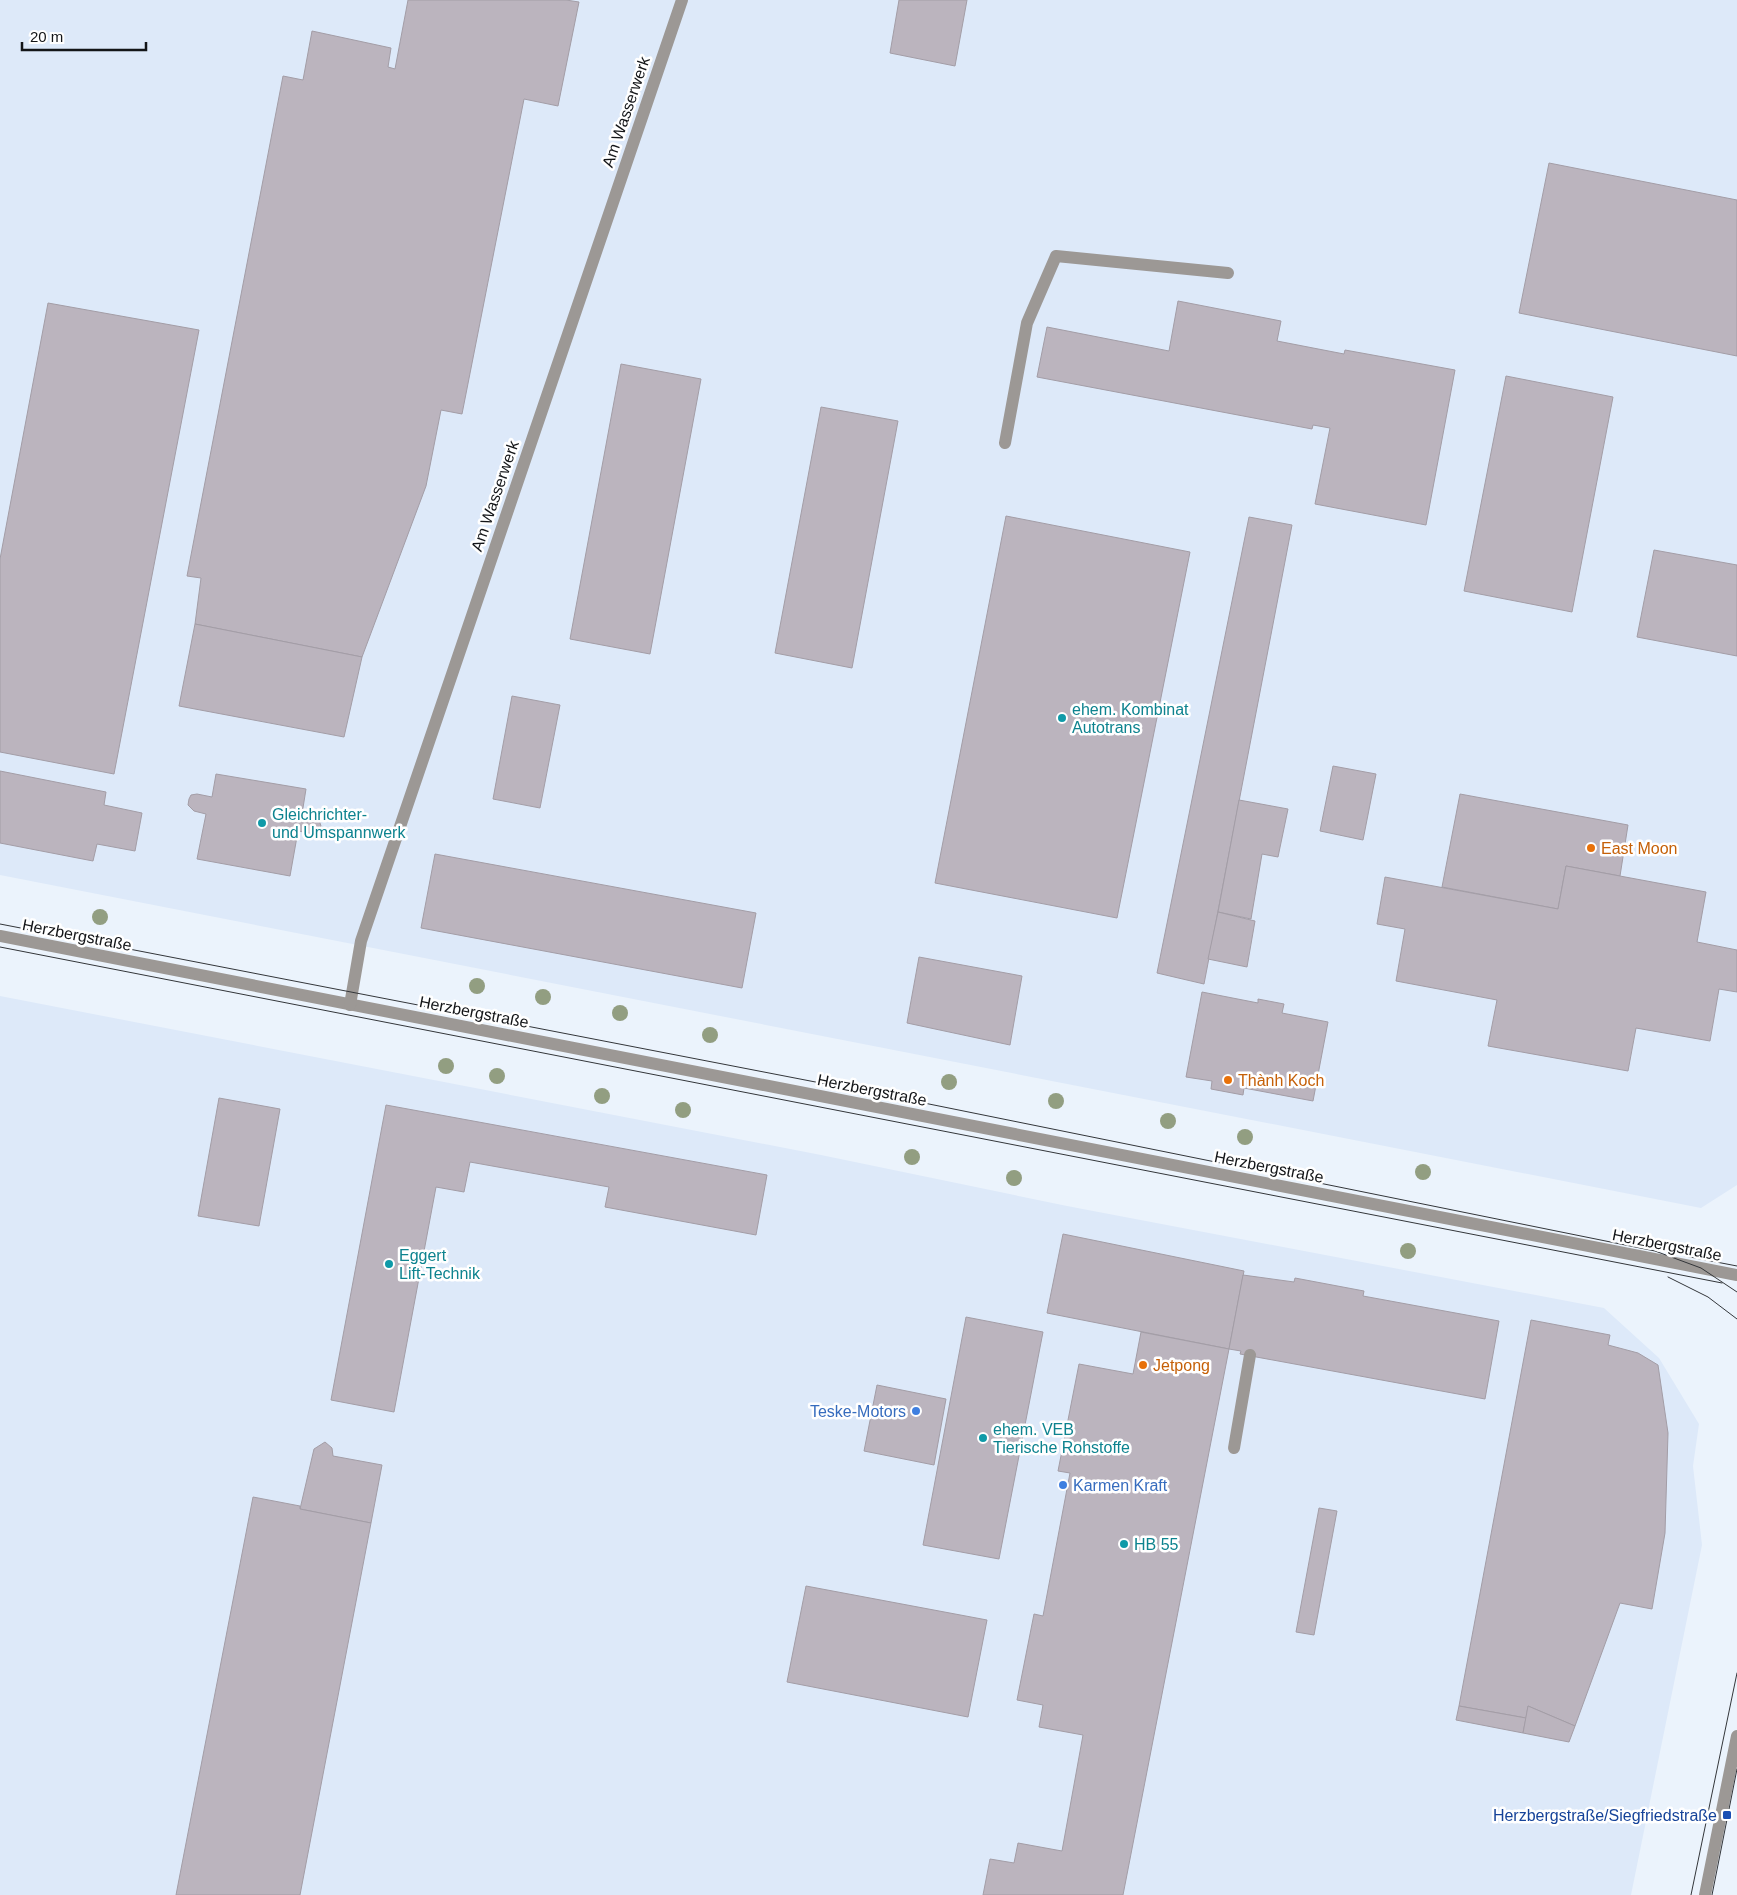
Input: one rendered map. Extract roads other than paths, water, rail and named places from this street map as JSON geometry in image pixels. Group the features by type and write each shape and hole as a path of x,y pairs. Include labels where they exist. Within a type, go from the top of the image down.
{"street":[{"name":"Am Wasserwerk","path":"350,1005 361,941 682,0"},
{"path":"1005,443 1027,323 1056,256 1228,273"},
{"name":"Herzbergstraße","path":"0,936 1737,1275"},
{"path":"1234,1448 1250,1355"},
{"path":"1705,1895 1737,1736"}],"tram line":[{"path":"0,924 929,1104 1655,1251 1701,1268 1737,1292"},
{"path":"0,947 1722,1283"},
{"path":"1685,1256 1737,1266"},
{"path":"1668,1277 1708,1297 1737,1319"},
{"path":"1691,1895 1737,1673"},
{"path":"1712,1895 1737,1769"}],"place":[{"name":"ehem. Kombinat Autotrans","path":"1062,718"},
{"name":"Gleichrichter- und Umspannwerk","path":"262,823"},
{"name":"East Moon","path":"1591,848"},
{"name":"Thành Koch","path":"1228,1080"},
{"name":"Eggert Lift-Technik","path":"389,1264"},
{"name":"Jetpong","path":"1143,1365"},
{"name":"Teske-Motors","path":"916,1411"},
{"name":"ehem. VEB Tierische Rohstoffe","path":"983,1438"},
{"name":"Karmen Kraft","path":"1063,1485"},
{"name":"HB 55","path":"1124,1544"},
{"name":"Herzbergstraße/Siegfriedstraße","path":"1727,1815"}]}
